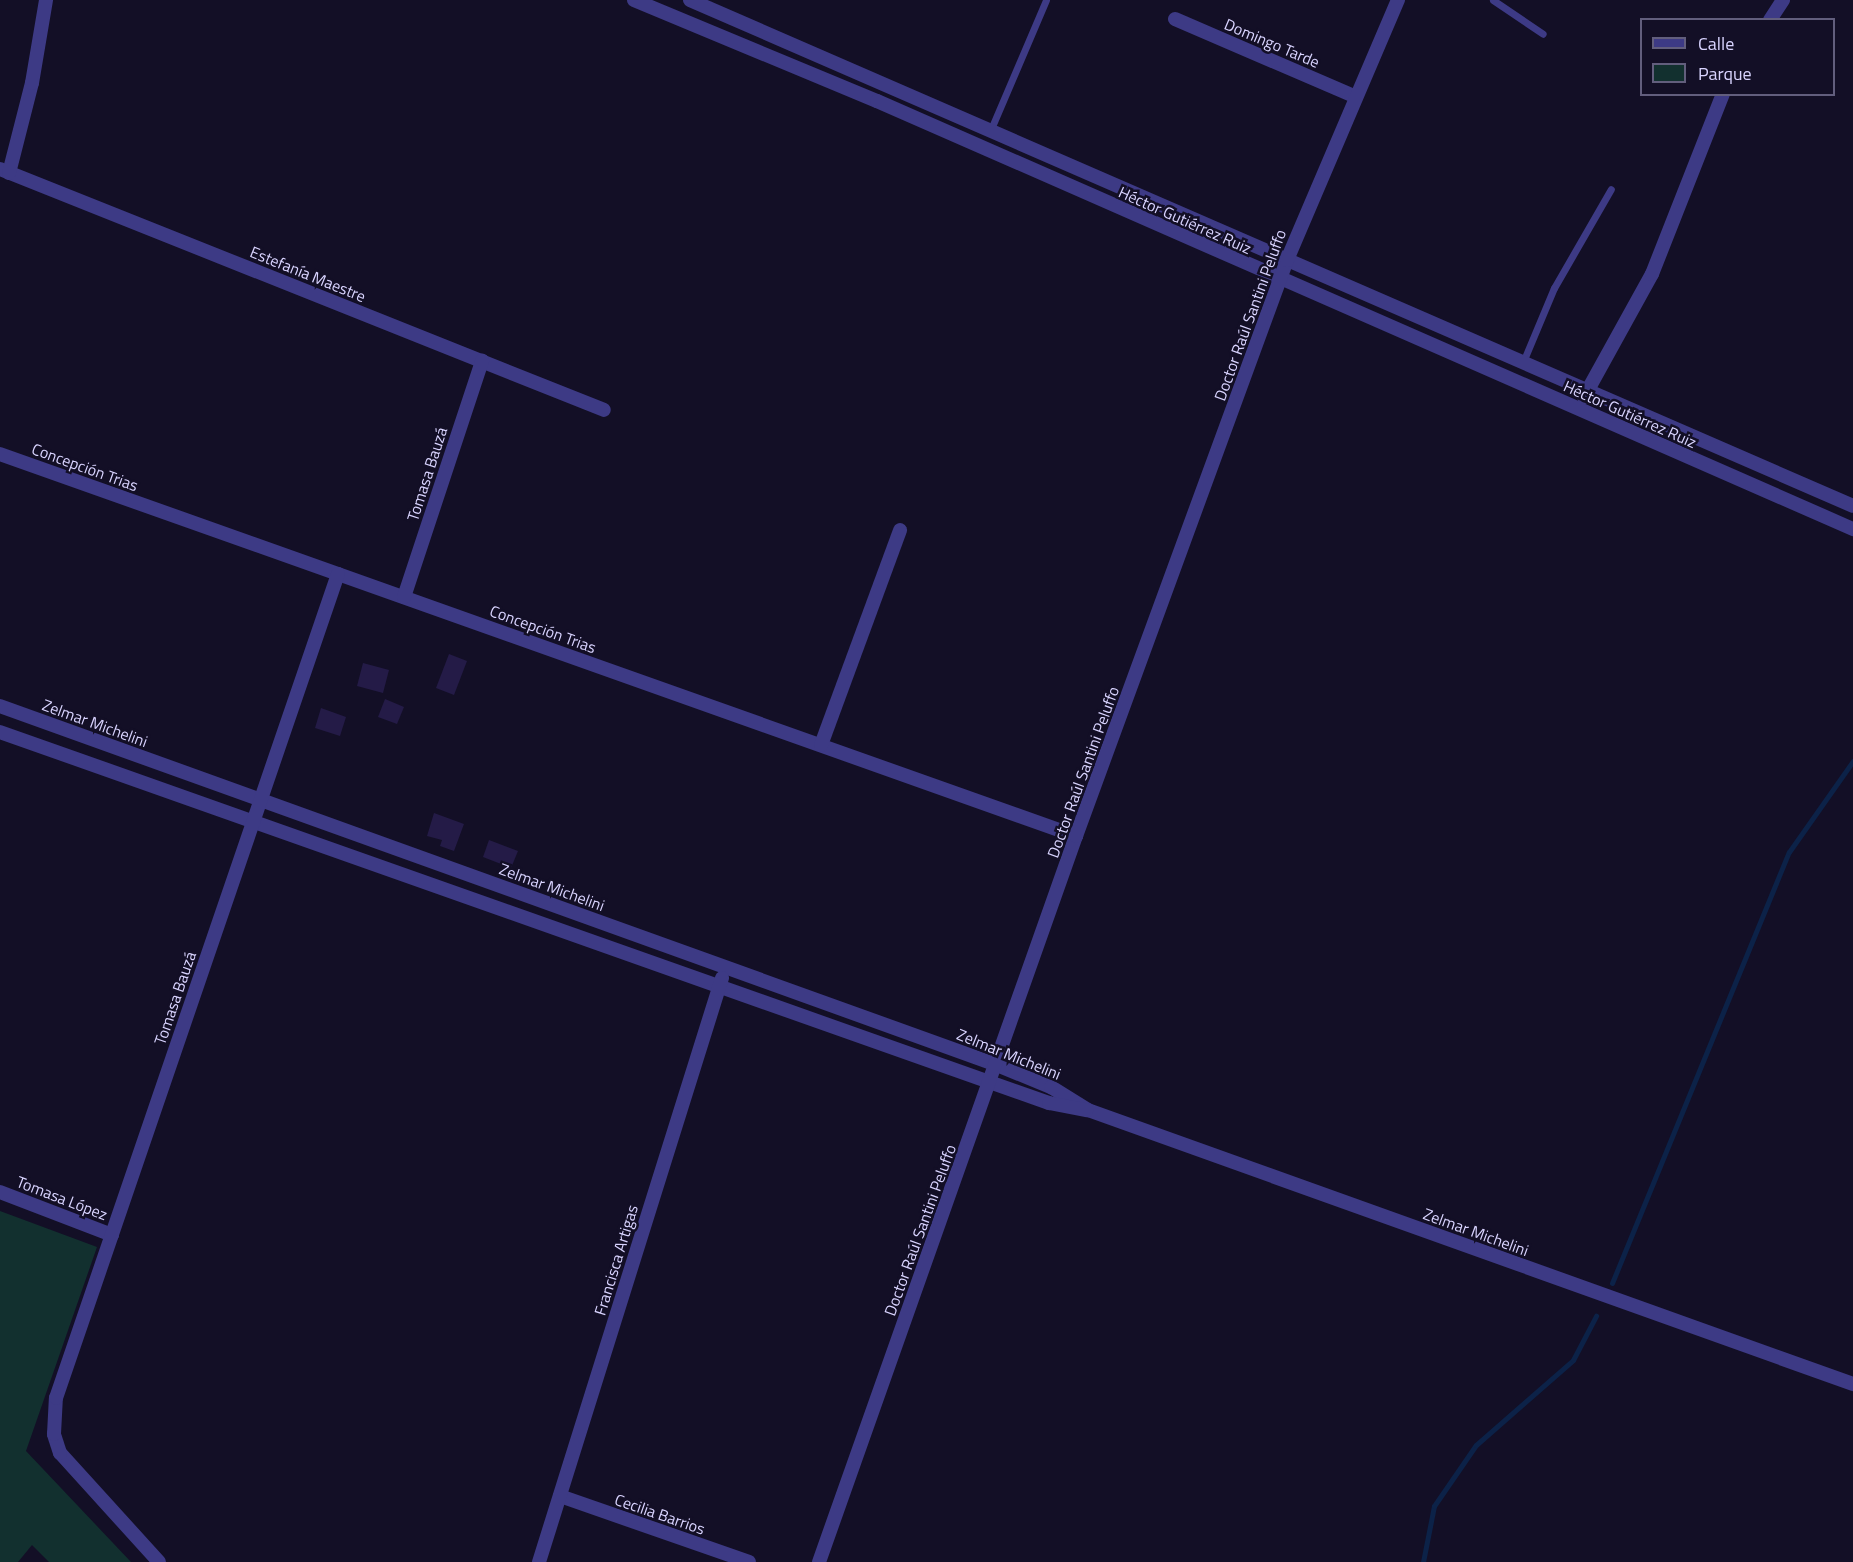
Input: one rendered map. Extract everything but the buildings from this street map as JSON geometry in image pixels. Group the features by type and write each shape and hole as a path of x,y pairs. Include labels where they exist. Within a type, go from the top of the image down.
{"street":[{"path":"5,171 32,83 46,0"},
{"name":"Héctor Gutiérrez Ruiz","path":"634,0 877,101 1853,529"},
{"name":"Héctor Gutiérrez Ruiz","path":"690,0 1853,506"},
{"name":"Doctor Raúl Santini Peluffo","path":"819,1562 991,1082 1076,836 1287,260 1398,0"},
{"path":"1771,18 1783,0"},
{"name":"Domingo Tarde","path":"1175,19 1356,97"},
{"path":"1579,410 1587,390 1652,274 1722,96"},
{"name":"Estefanía Maestre","path":"5,171 604,410"},
{"name":"Tomasa Bauzá","path":"404,597 482,362"},
{"name":"Concepción Trias","path":"0,454 1076,836"},
{"path":"821,745 900,531"},
{"name":"Tomasa Bauzá","path":"159,1562 68,1464 54,1434 60,1383 339,574"},
{"name":"Zelmar Michelini","path":"0,706 997,1065 1051,1087 1088,1110"},
{"name":"Zelmar Michelini","path":"0,732 1049,1103 1088,1110 1853,1384"},
{"name":"Francisca Artigas","path":"539,1562 726,968"},
{"name":"Tomasa López","path":"0,1192 112,1235"},
{"name":"Cecilia Barrios","path":"560,1496 749,1562"}],"lane":[{"path":"991,129 1046,0"},
{"path":"1492,0 1543,34"},
{"path":"1522,362 1554,288 1611,189"}],"green space":[{"path":"0,1211 97,1247 26,1451 131,1562 49,1562 32,1545 18,1562 0,1562"}],"waterway":[{"path":"1612,1283 1789,852 1853,761"},
{"path":"1423,1562 1434,1506 1476,1445 1573,1360 1596,1316"}]}
